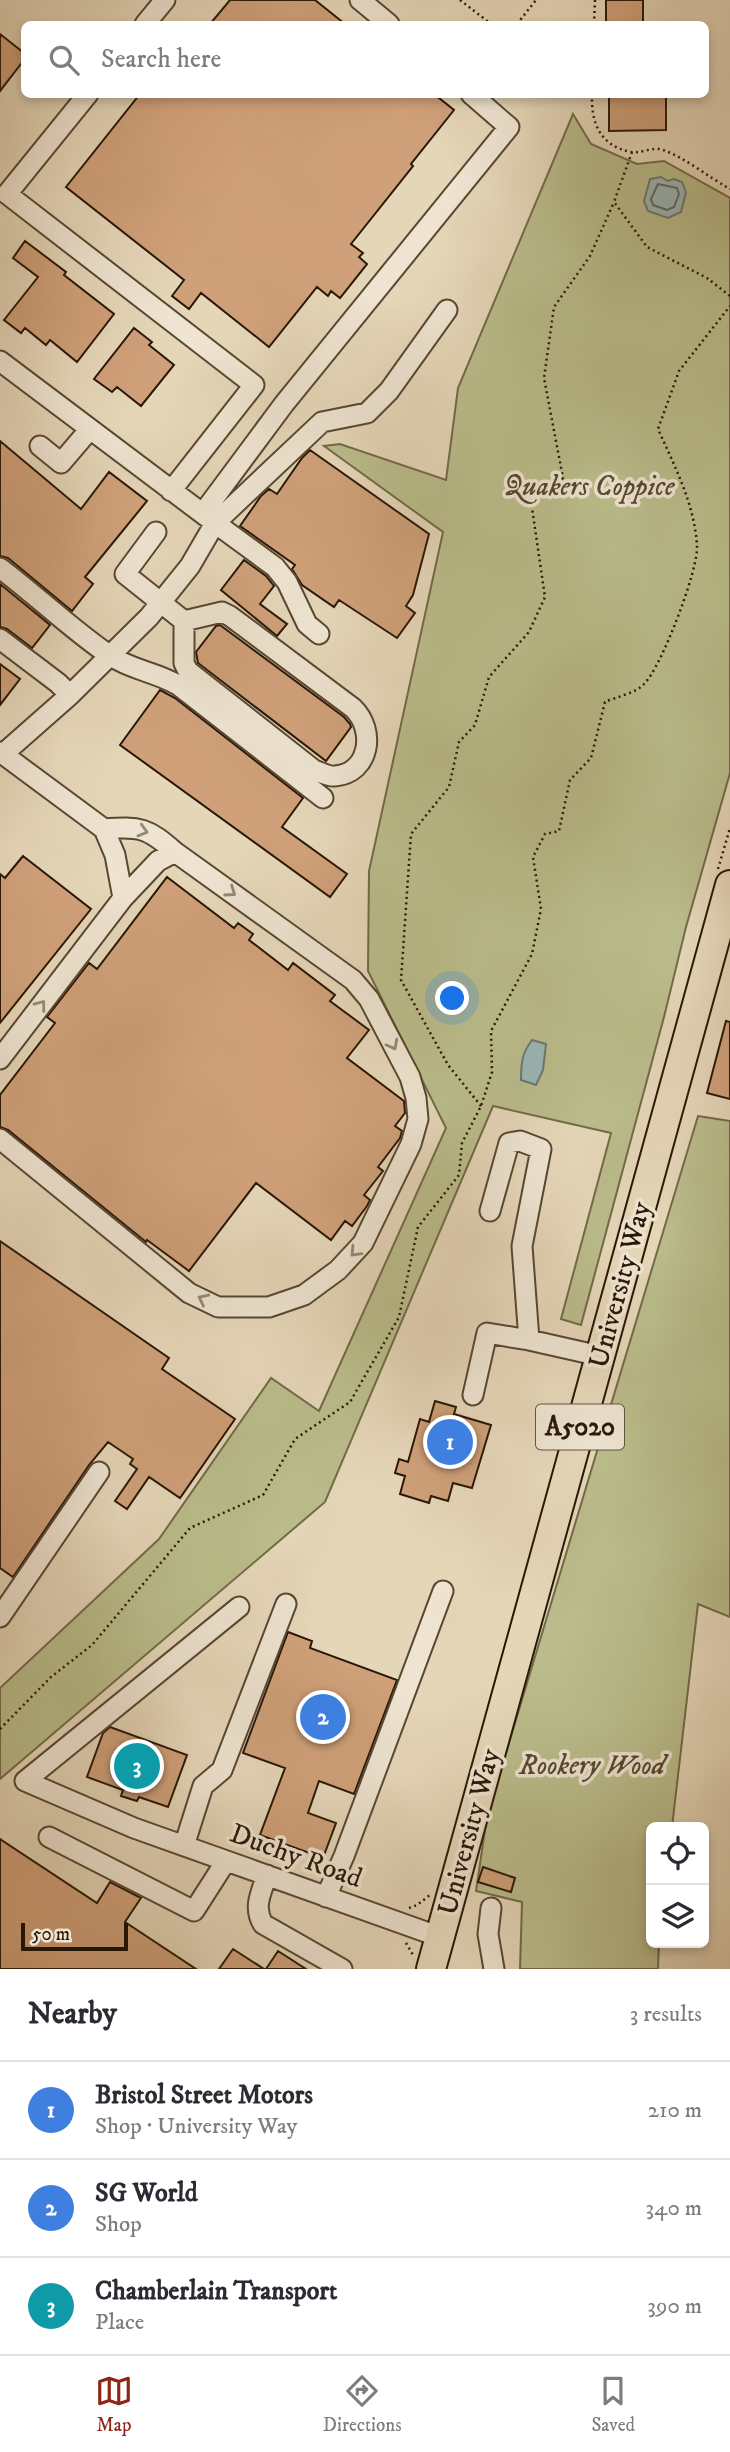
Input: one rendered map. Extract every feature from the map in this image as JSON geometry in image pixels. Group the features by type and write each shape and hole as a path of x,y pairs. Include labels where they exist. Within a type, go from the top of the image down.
{"highway":[{"name":"University Way","path":"430,1969 729,894"}],"street":[{"path":"148,21 165,0"},
{"path":"360,0 385,21"},
{"path":"85,98 7,194 254,385 171,491"},
{"path":"122,898 115,855 104,830 1,753 70,695 162,603 190,566 209,518 284,404 509,127 476,98"},
{"path":"209,518 322,422 367,413 389,391 447,310"},
{"path":"0,361 275,567 287,582 307,624 319,634"},
{"path":"40,446 61,463 90,429"},
{"path":"156,532 125,574 184,621"},
{"path":"0,568 110,656 136,670 164,677 178,685 323,797"},
{"path":"222,612 230,616 353,708 366,726 368,739 358,764 347,773 333,777 314,770 188,671 184,663 184,621 222,612"},
{"path":"0,639 70,695"},
{"path":"0,1139 189,1293 218,1307 269,1307 304,1296 338,1270 363,1243 411,1143 418,1119 410,1077 369,999 353,980 175,852 157,835 140,829 104,830"},
{"path":"0,1059 122,898 150,867 175,852"},
{"path":"490,1211 509,1143 520,1141 541,1149 522,1246 529,1340"},
{"path":"473,1395 487,1333 600,1356"},
{"path":"0,1617 99,1472"},
{"path":"326,1897 443,1591"},
{"path":"184,1846 204,1786 222,1770 286,1604"},
{"name":"Duchy Road","path":"239,1607 25,1781 134,1828 440,1937"},
{"path":"49,1837 194,1911 226,1861"},
{"path":"267,1875 258,1899 258,1914 263,1924 342,1969"},
{"path":"491,1908 488,1934 494,1969"}],"path":[{"path":"460,0 487,21"},
{"path":"519,21 536,0"},
{"path":"594,21 595,0"},
{"path":"592,98 598,134 608,142 632,152 661,148 730,189"},
{"path":"481,1106 448,1065 401,980 411,834 449,788 459,742 475,725 489,677 528,632 545,597 531,501 563,478 544,378 554,306 590,256 632,152"},
{"path":"614,202 647,247 707,278 730,296"},
{"path":"0,1729 51,1678 92,1645 147,1583 190,1528 263,1495 295,1439 350,1402 399,1317 418,1227 459,1175 461,1143 481,1106 492,1072 491,1031 532,954 541,909 533,857 545,834 559,831 570,780 592,758 605,702 643,686 660,660 688,586 697,548 688,496 658,429 679,371 730,306"}],"green space":[{"name":"Quakers Coppice","path":"573,114 591,144 637,164 664,161 730,198 730,773 686,927 581,1325 561,1319 611,1133 493,1106 325,1502 0,1779 0,1688 159,1539 271,1378 319,1411 446,1128 368,971 369,871 443,532 324,446 340,444 446,480 458,388"},
{"name":"Rookery Wood","path":"698,1116 730,1121 730,1617 698,1604 673,1822 646,1822 646,1948 659,1948 658,1969 520,1969 522,1902 476,1891 487,1816"}],"water":[{"path":"661,177 668,181 674,179 682,182 686,192 681,212 668,218 648,211 644,201 650,179"},
{"path":"532,1040 546,1044 543,1070 536,1085 521,1080 523,1058"}],"building":[{"path":"230,0 315,0 341,21 212,21"},
{"path":"606,0 643,0 643,21 606,21"},
{"path":"0,34 21,51 21,64 0,91"},
{"path":"137,98 439,98 454,110 351,244 363,253 359,257 367,264 340,298 331,291 328,296 317,287 269,347 201,293 189,309 172,296 184,280 66,187"},
{"path":"609,98 666,98 666,130 609,131"},
{"path":"25,241 114,314 77,362 50,340 46,345 25,328 21,333 4,320 38,277 13,258"},
{"path":"134,328 152,342 149,345 174,365 141,406 117,387 112,392 94,379"},
{"path":"0,441 81,509 109,472 147,501 85,577 93,584 72,611 8,558 0,556"},
{"path":"310,450 429,534 413,595 406,606 415,613 397,638 339,600 334,607 302,585 292,569 295,565 240,526 269,489 277,494"},
{"path":"244,560 266,576 274,586 260,604 287,624 277,636 221,590"},
{"path":"0,584 50,625 32,648 7,629 0,627"},
{"path":"220,625 350,724 351,727 326,761 198,663 196,652 216,626"},
{"path":"0,664 20,679 0,705"},
{"path":"160,690 175,698 303,798 282,827 347,874 330,897 120,745"},
{"path":"23,856 91,909 0,1023 0,874 5,878"},
{"path":"167,877 234,928 238,923 253,934 249,940 288,970 293,963 335,995 330,1001 369,1030 347,1058 404,1101 405,1113 395,1126 402,1131 400,1138 378,1167 383,1171 364,1195 370,1200 367,1206 352,1226 345,1221 331,1240 256,1183 189,1271 147,1240 146,1242 8,1130 0,1127 0,1095 55,1023 47,1017 89,963 97,969"},
{"path":"726,1021 730,1022 730,1099 707,1093"},
{"path":"0,1241 169,1358 162,1369 235,1419 180,1498 149,1477 127,1509 115,1501 137,1469 130,1464 133,1459 108,1442 89,1465 13,1577 0,1568"},
{"path":"435,1401 456,1407 454,1414 491,1425 472,1488 453,1483 448,1501 431,1496 429,1503 400,1494 405,1476 395,1473 399,1459 408,1462 420,1419 429,1422"},
{"path":"288,1632 312,1641 310,1648 397,1680 354,1794 319,1781 308,1813 336,1823 323,1858 260,1835 285,1768 243,1753"},
{"path":"110,1727 187,1755 168,1807 139,1797 137,1801 121,1796 123,1790 87,1777 103,1733"},
{"path":"0,1839 97,1903 110,1882 141,1898 125,1922 196,1969 0,1969"},
{"path":"483,1867 515,1878 511,1892 478,1882"},
{"path":"233,1949 264,1969 219,1969"},
{"path":"278,1951 306,1969 266,1969"}],"place":[{"name":"Bristol Street Motors","path":"450,1442"},
{"name":"SG World","path":"323,1717"},
{"name":"Chamberlain Transport","path":"137,1766"}]}
